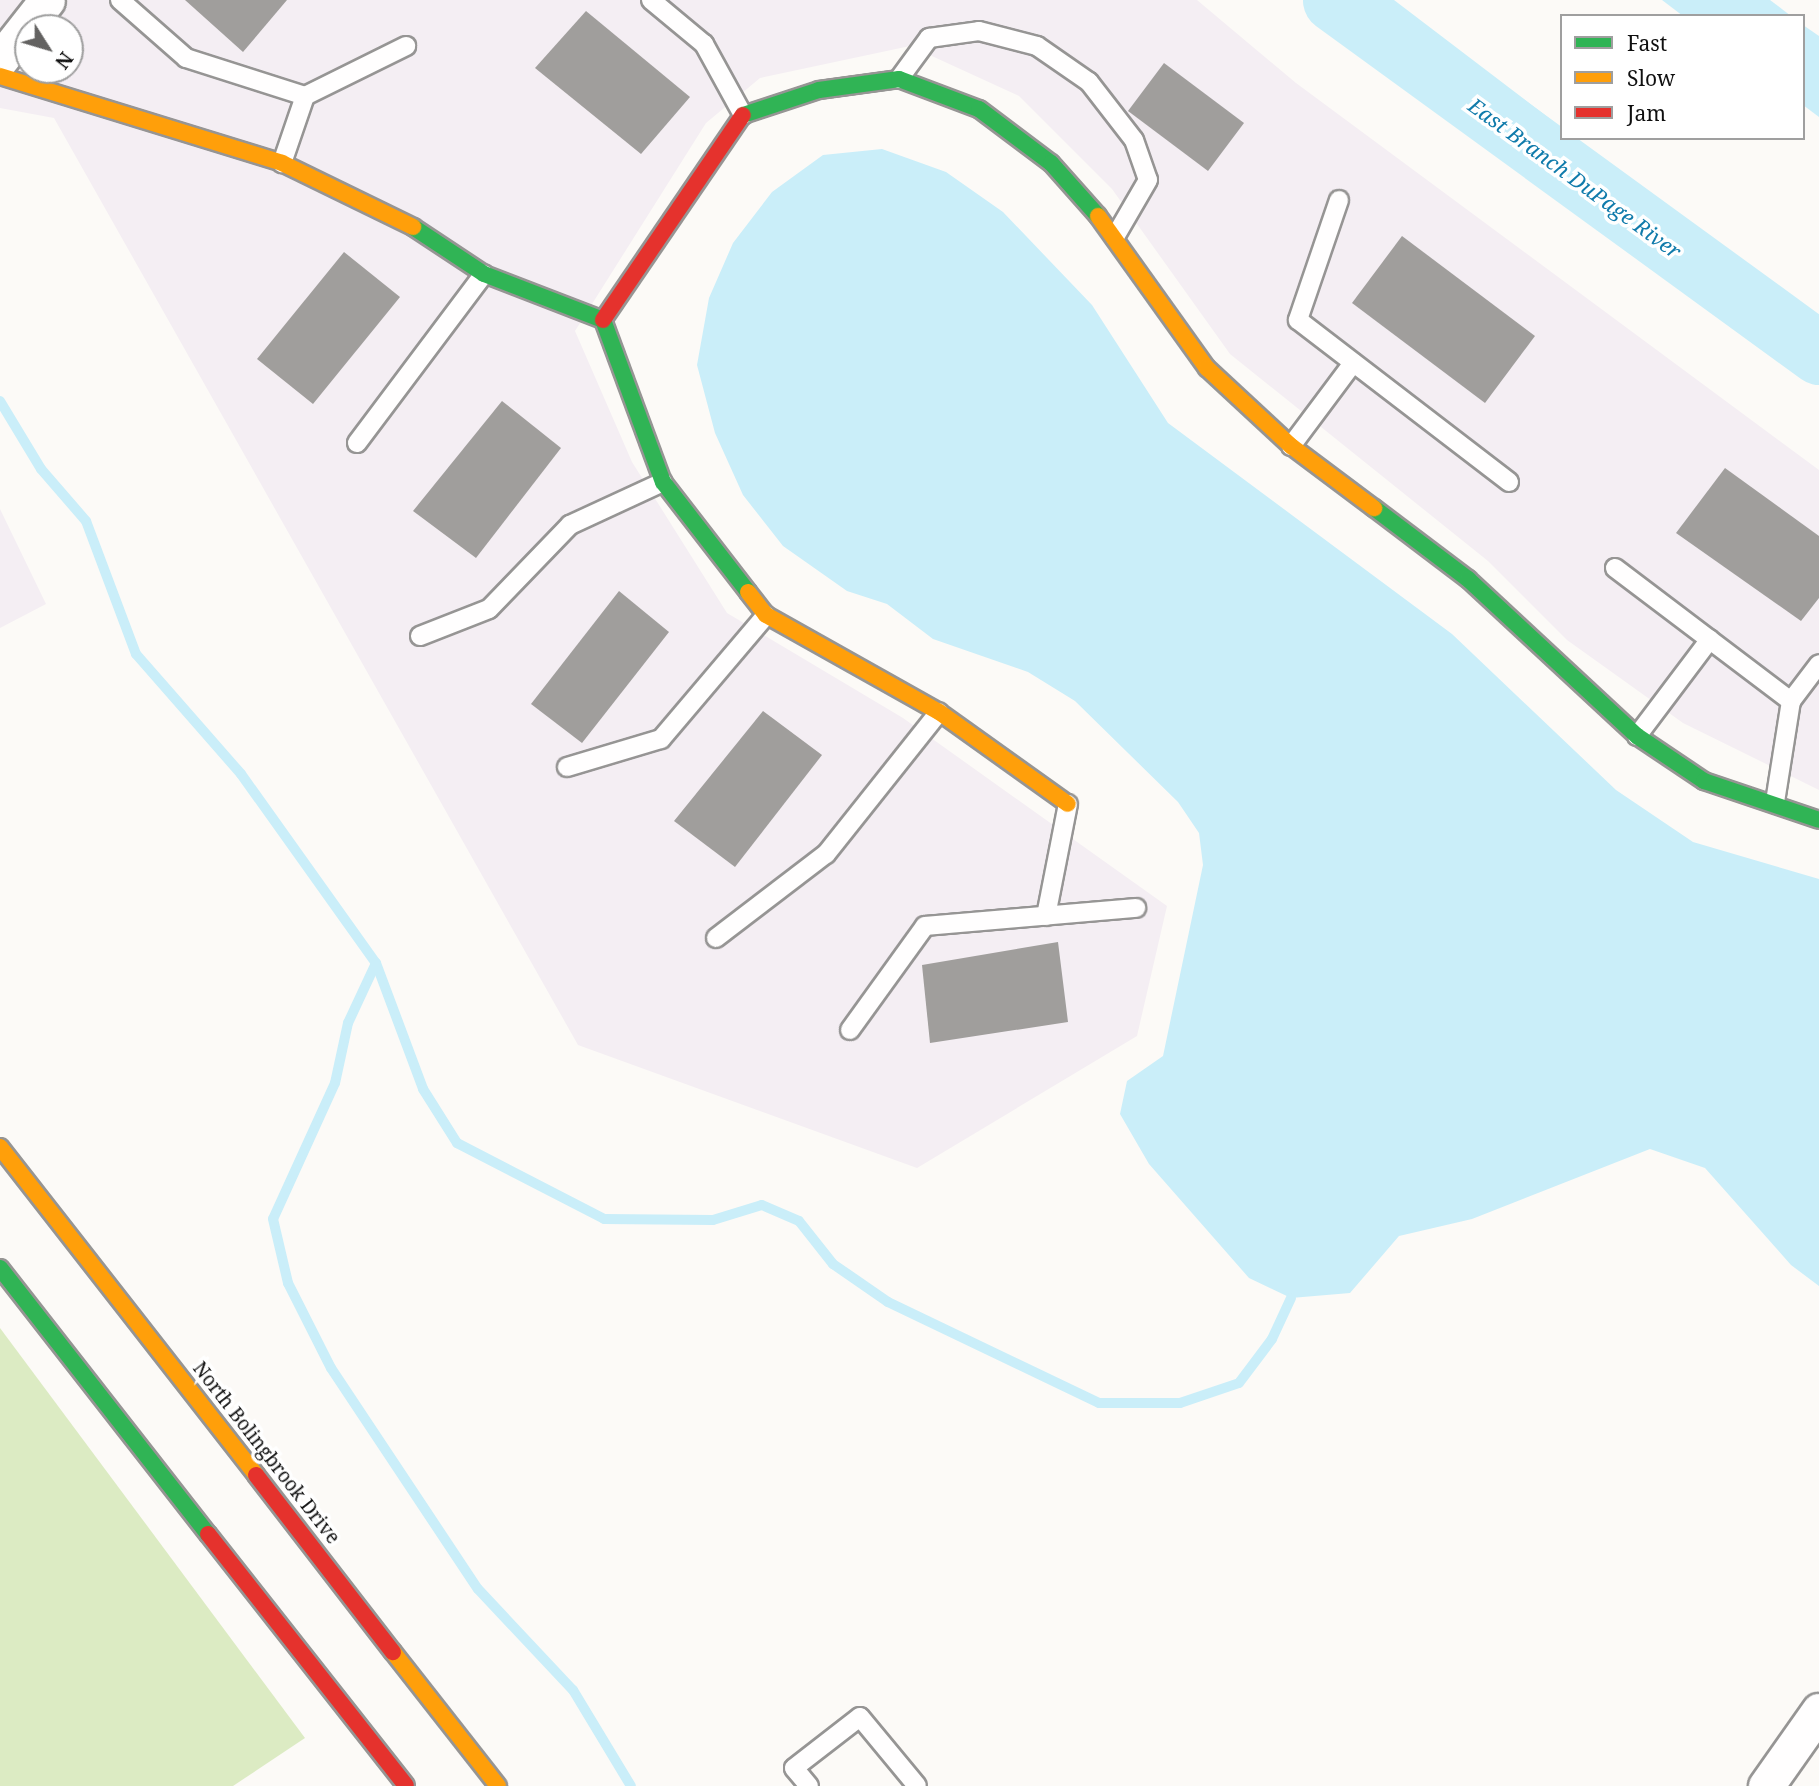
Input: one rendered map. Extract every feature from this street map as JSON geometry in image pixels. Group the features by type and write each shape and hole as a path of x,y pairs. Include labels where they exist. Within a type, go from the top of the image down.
{"street":[{"path":"0,60 47,0"},
{"path":"0,76 282,163 402,220 484,274 603,320 663,482 766,615 939,712 1068,804"},
{"path":"603,320 743,115 819,90 899,79 979,109 1051,163 1115,237 1207,368 1291,446 1468,579 1637,736 1704,781 1775,802 1819,820"},
{"name":"North Bolingbrook Drive","path":"0,1147 498,1786"},
{"path":"0,1268 406,1786"},
{"path":"1766,1786 1819,1711"}],"lane":[{"path":"120,0 186,58 305,96 406,46"},
{"path":"651,0 704,44 743,115"},
{"path":"899,79 929,38 979,31 1037,46 1089,82 1133,140 1148,180 1115,237"},
{"path":"282,163 305,96"},
{"path":"1339,200 1298,320 1509,482"},
{"path":"357,443 484,274"},
{"path":"1291,446 1353,363"},
{"path":"420,636 489,609 570,525 663,482"},
{"path":"1615,568 1791,701"},
{"path":"567,767 661,739 766,615"},
{"path":"1637,736 1710,639"},
{"path":"1775,802 1791,701 1819,664"},
{"path":"716,938 826,854 939,712"},
{"path":"1046,916 1068,804"},
{"path":"850,1030 925,926 1136,908"},
{"path":"809,1786 794,1768 860,1717 917,1786"}],"shaded area":[{"path":"0,0 1197,0 1296,83 1819,470 1819,790 1683,723 1567,640 1488,561 1230,354 1112,189 1019,96 910,46 760,78 706,123 575,331 632,462 727,613 903,718 1167,906 1137,1036 917,1168 578,1045 54,118 0,108"},
{"path":"0,509 46,604 0,628"}],"green space":[{"path":"0,1328 305,1738 233,1786 0,1786"}],"water":[{"path":"1313,0 1394,0 1560,126 1560,140 1578,140 1819,320 1819,362 1531,145"},
{"path":"1662,0 1770,0 1788,14 1680,14"},
{"path":"1805,26 1819,36 1819,117 1805,106"},
{"path":"882,149 946,172 1003,212 1092,305 1168,423 1452,634 1616,790 1693,842 1819,879 1819,1286 1791,1265 1705,1168 1650,1149 1472,1219 1399,1236 1350,1293 1291,1298 1249,1278 1149,1164 1120,1114 1127,1081 1163,1056 1203,865 1199,833 1178,802 1075,701 1028,672 933,639 887,604 847,591 783,546 743,495 715,433 697,365 709,298 733,243 772,192 823,155"}],"building":[{"path":"185,0 287,0 243,52"},
{"path":"586,11 690,97 641,154 535,68"},
{"path":"1164,63 1244,123 1208,171 1128,111"},
{"path":"1402,236 1535,336 1485,403 1352,303"},
{"path":"344,252 400,297 313,404 257,359"},
{"path":"502,401 561,448 476,558 413,511"},
{"path":"1725,468 1819,536 1819,598 1801,621 1676,533"},
{"path":"619,591 669,632 582,743 531,704"},
{"path":"763,711 822,755 735,867 674,821"},
{"path":"1058,942 1068,1022 930,1043 922,965"}],"waterway":[{"name":"East Branch DuPage River","path":"1334,0 1819,353"},
{"path":"0,401 41,469 86,521 136,654 241,774 376,963 423,1089 457,1143 604,1219 713,1220 762,1205 799,1221 833,1264 888,1302 1099,1403 1180,1403 1239,1383 1272,1339 1291,1298"},
{"path":"376,963 348,1023 335,1083 273,1219 288,1283 331,1368 478,1589 573,1690 631,1786"}],"traffic: fast":[{"path":"743,115 819,90 899,79 979,109 1051,163 1098,216"},
{"path":"413,227 484,274 603,320 663,482 748,592"},
{"path":"1374,508 1468,579 1637,736 1704,781 1819,820"},
{"path":"0,1268 208,1534"}],"traffic: slow":[{"path":"0,76 282,163 413,227"},
{"path":"1098,216 1207,368 1291,446 1374,508"},
{"path":"748,592 766,615 939,712 1068,804"},
{"path":"0,1147 256,1475"},
{"path":"393,1652 498,1786"}],"traffic: jam":[{"path":"603,320 743,115"},
{"path":"256,1475 393,1652"},
{"path":"208,1534 406,1786"}]}
